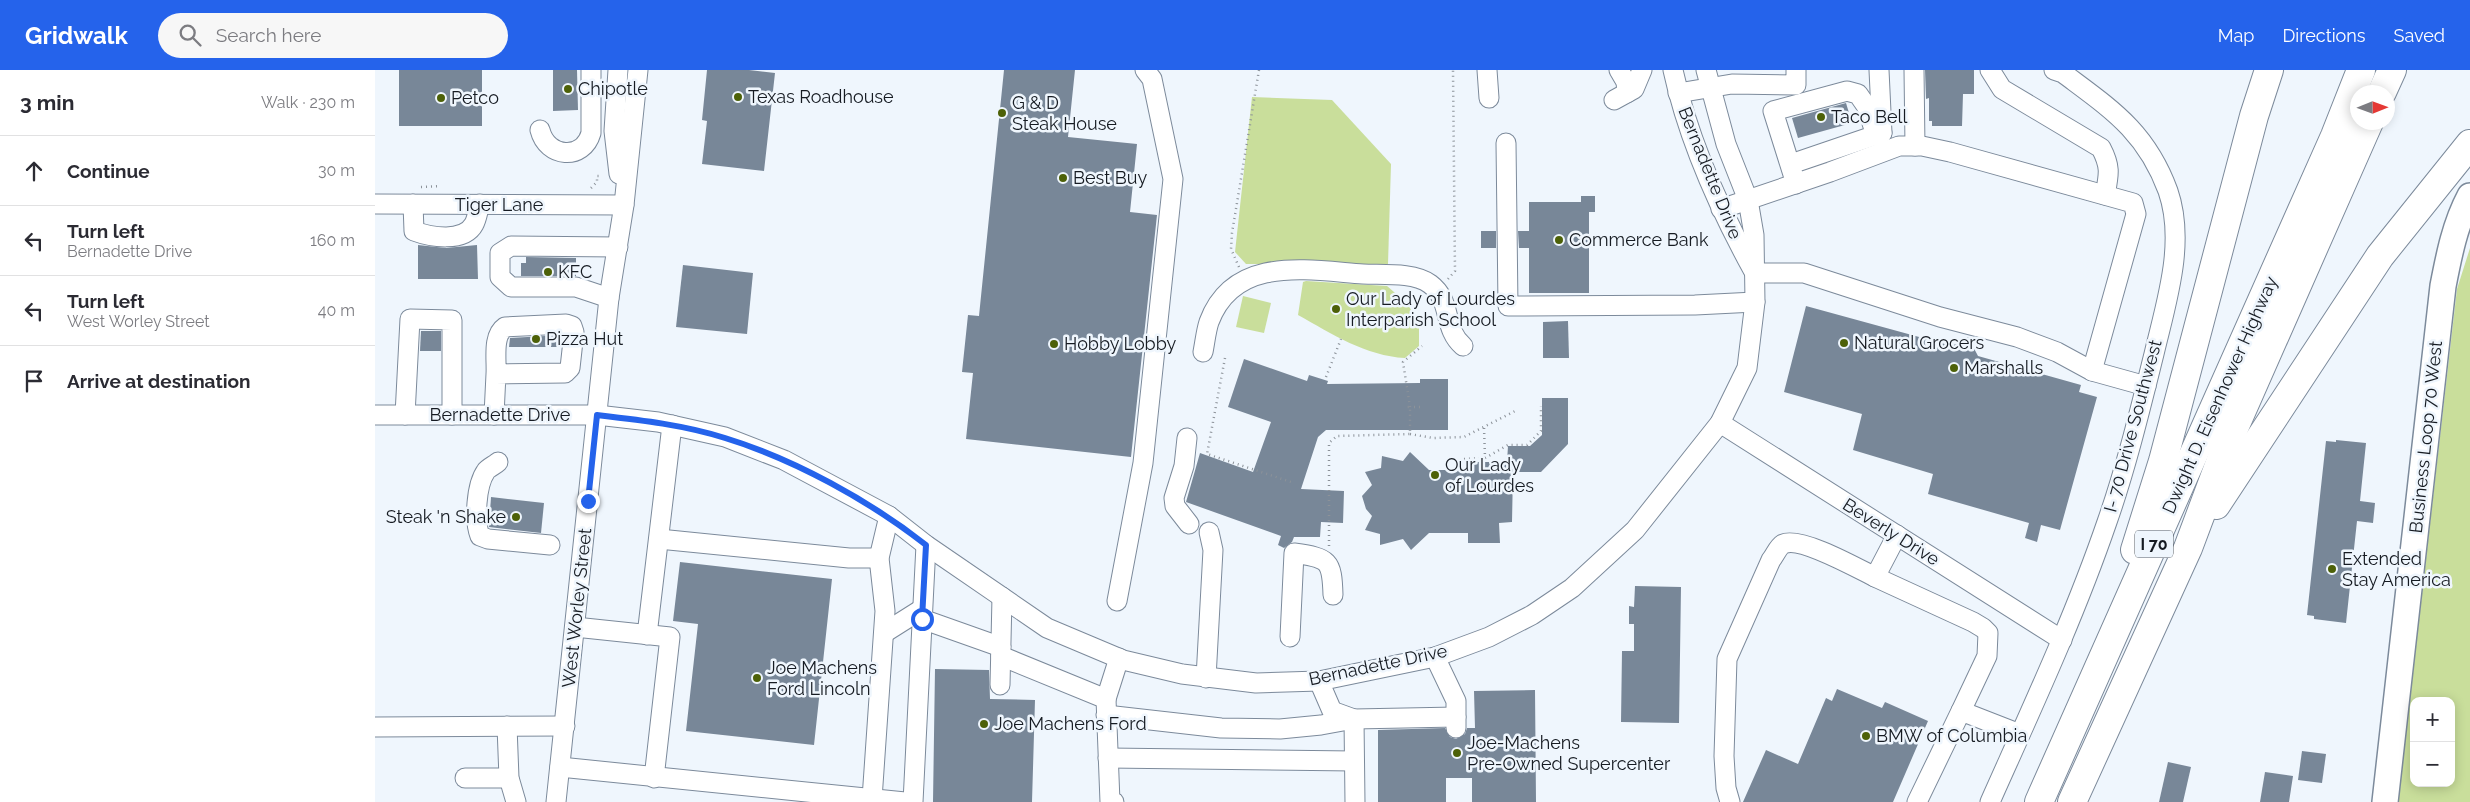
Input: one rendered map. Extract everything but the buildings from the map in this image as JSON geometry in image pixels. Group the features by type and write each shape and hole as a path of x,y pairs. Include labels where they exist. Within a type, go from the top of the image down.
{"highway":[{"path":"2253,70 2254,116"},
{"path":"2103,659 2108,622 2137,543 2163,461 2254,116 2269,70"},
{"name":"Dwight D. Eisenhower Highway","path":"2039,802 2335,136 2361,70"},
{"path":"2385,85 2391,70"},
{"name":"Dwight D. Eisenhower Highway","path":"2071,802 2188,548 2227,444 2365,130"},
{"path":"2188,548 2379,256 2470,144"}],"main road":[{"name":"Business Loop 70 West","path":"2385,802 2443,286 2453,240 2470,196"}],"street":[{"path":"540,130 546,145 557,151 580,149 588,141 591,133 591,70"},
{"name":"West Worley Street","path":"618,70 614,131 624,205"},
{"name":"West Worley Street","path":"556,802 609,298 624,205 638,70"},
{"path":"1117,601 1143,463 1173,179 1153,79 1145,70"},
{"path":"1487,70 1489,98"},
{"path":"1619,70 1626,82 1620,97 1634,89 1641,70"},
{"name":"Bernadette Drive","path":"1673,70 1679,93 1721,209 1755,273"},
{"path":"1679,93 1707,78 1732,84 1747,78 1797,84 1796,70"},
{"path":"1879,70 1880,140"},
{"path":"1915,70 1915,146"},
{"path":"1990,70 2003,89 2101,148 2109,162 2109,176 2105,195"},
{"name":"I- 70 Drive Southwest","path":"1990,802 2062,640 2108,521 2146,386 2167,298 2174,258 2174,223 2169,192 2155,162 2136,131 2112,108 2059,71"},
{"name":"Bernadette Drive","path":"375,415 597,415 672,425 725,438 784,460 889,516 926,545 1047,628 1119,658 1206,678 1255,683 1319,681 1435,657 1489,637 1532,615 1572,588 1635,530 1720,423 1747,368 1755,302 1754,235 1748,200 1726,144 1707,78"},
{"path":"1796,184 1773,111 1847,92 1858,94 1867,107 1880,140"},
{"path":"1721,209 1796,184 1880,140 1899,146 1915,146 1950,152 2133,204 2136,214 2092,371"},
{"path":"1506,143 1508,306 1695,305 1755,302"},
{"path":"1791,164 1856,152"},
{"name":"Tiger Lane","path":"375,204 624,205"},
{"path":"413,204 414,231 428,236 461,235 474,225 480,204"},
{"path":"609,298 576,287 511,286 500,277 500,253 511,246 618,247"},
{"path":"1203,352 1209,323 1214,312 1233,290 1248,279 1269,271 1285,269 1417,279 1429,283 1444,301 1454,338 1463,346"},
{"path":"1755,273 1804,273 1940,317 2017,337 2057,352 2092,371 2146,386"},
{"path":"405,415 410,319 452,320 452,415"},
{"path":"494,415 497,337 500,330 505,326 566,324 572,326 574,332 570,368 565,372 496,374"},
{"path":"572,354 604,354"},
{"name":"Beverly Drive","path":"1720,423 2062,640"},
{"path":"647,635 672,425"},
{"path":"1187,438 1184,466 1174,498 1175,506 1189,524"},
{"path":"498,462 485,472 479,490 476,526 480,536 488,539 550,545"},
{"path":"872,799 885,611 879,558 889,516"},
{"path":"1206,678 1213,550 1209,532"},
{"path":"1875,577 1897,535"},
{"path":"659,539 849,558 879,558"},
{"path":"1730,802 1726,788 1724,756 1727,659 1771,560 1781,545 1790,542 1828,554 1973,622 1988,633 1987,656 1917,802"},
{"path":"913,802 926,545"},
{"path":"1290,637 1294,553 1315,556 1326,562 1332,570 1333,595"},
{"path":"1000,685 1002,597"},
{"path":"922,614 1001,651 1106,707 1221,728 1270,729 1321,726 1354,719 1456,722 1457,701 1435,657"},
{"path":"884,633 922,614"},
{"path":"575,627 670,638 654,778"},
{"path":"1114,802 1110,802 1106,707 1119,658"},
{"path":"1319,681 1333,711 1354,719"},
{"path":"1961,711 2020,734"},
{"path":"1354,719 1355,802"},
{"path":"507,726 509,778 517,802"},
{"path":"375,727 565,726"},
{"path":"1108,758 1354,761"},
{"path":"560,767 905,802"},
{"path":"465,778 509,778"}],"path":[{"path":"1248,279 1233,256 1231,239 1259,70"},
{"path":"1437,291 1455,271 1453,70"},
{"path":"1326,377 1341,339"},
{"path":"1410,434 1410,407 1403,362 1422,346"},
{"path":"1225,358 1207,454 1291,482"},
{"path":"1464,459 1485,458 1508,445 1527,445 1541,432 1541,406"},
{"path":"1404,407 1420,407"},
{"path":"1329,550 1329,443 1337,436 1410,434 1433,438 1465,437 1517,410"},
{"path":"1484,427 1485,458"}],"green space":[{"path":"1252,97 1332,100 1391,164 1388,264 1246,264 1235,252"},
{"path":"2470,248 2470,802 2398,802 2410,698 2410,787 2455,787 2455,697 2410,697 2457,289"},
{"path":"1303,282 1387,286 1408,304 1419,326 1419,346 1405,358 1377,353 1350,343 1298,315"},
{"path":"1243,296 1271,303 1264,333 1236,327"}],"place":[{"name":"Chipotle","path":"568,89"},
{"name":"Texas Roadhouse","path":"738,97"},
{"name":"Petco","path":"441,98"},
{"name":"G & D Steak House","path":"1002,113"},
{"name":"Taco Bell","path":"1821,117"},
{"name":"Best Buy","path":"1063,178"},
{"name":"Commerce Bank","path":"1559,240"},
{"name":"KFC","path":"548,272"},
{"name":"Our Lady of Lourdes Interparish School","path":"1336,309"},
{"name":"Pizza Hut","path":"536,339"},
{"name":"Natural Grocers","path":"1844,343"},
{"name":"Hobby Lobby","path":"1054,344"},
{"name":"Marshalls","path":"1954,368"},
{"name":"Our Lady of Lourdes","path":"1435,475"},
{"name":"Steak 'n Shake","path":"516,517"},
{"name":"Extended Stay America","path":"2332,569"},
{"name":"Joe Machens Ford Lincoln","path":"757,678"},
{"name":"Joe Machens Ford","path":"984,724"},
{"name":"BMW of Columbia","path":"1866,736"},
{"name":"Joe-Machens Pre-Owned Supercenter","path":"1457,753"}],"route":[{"path":"588,501 597,415 658,422 725,438 784,460 889,516 926,545 922,619"}]}
